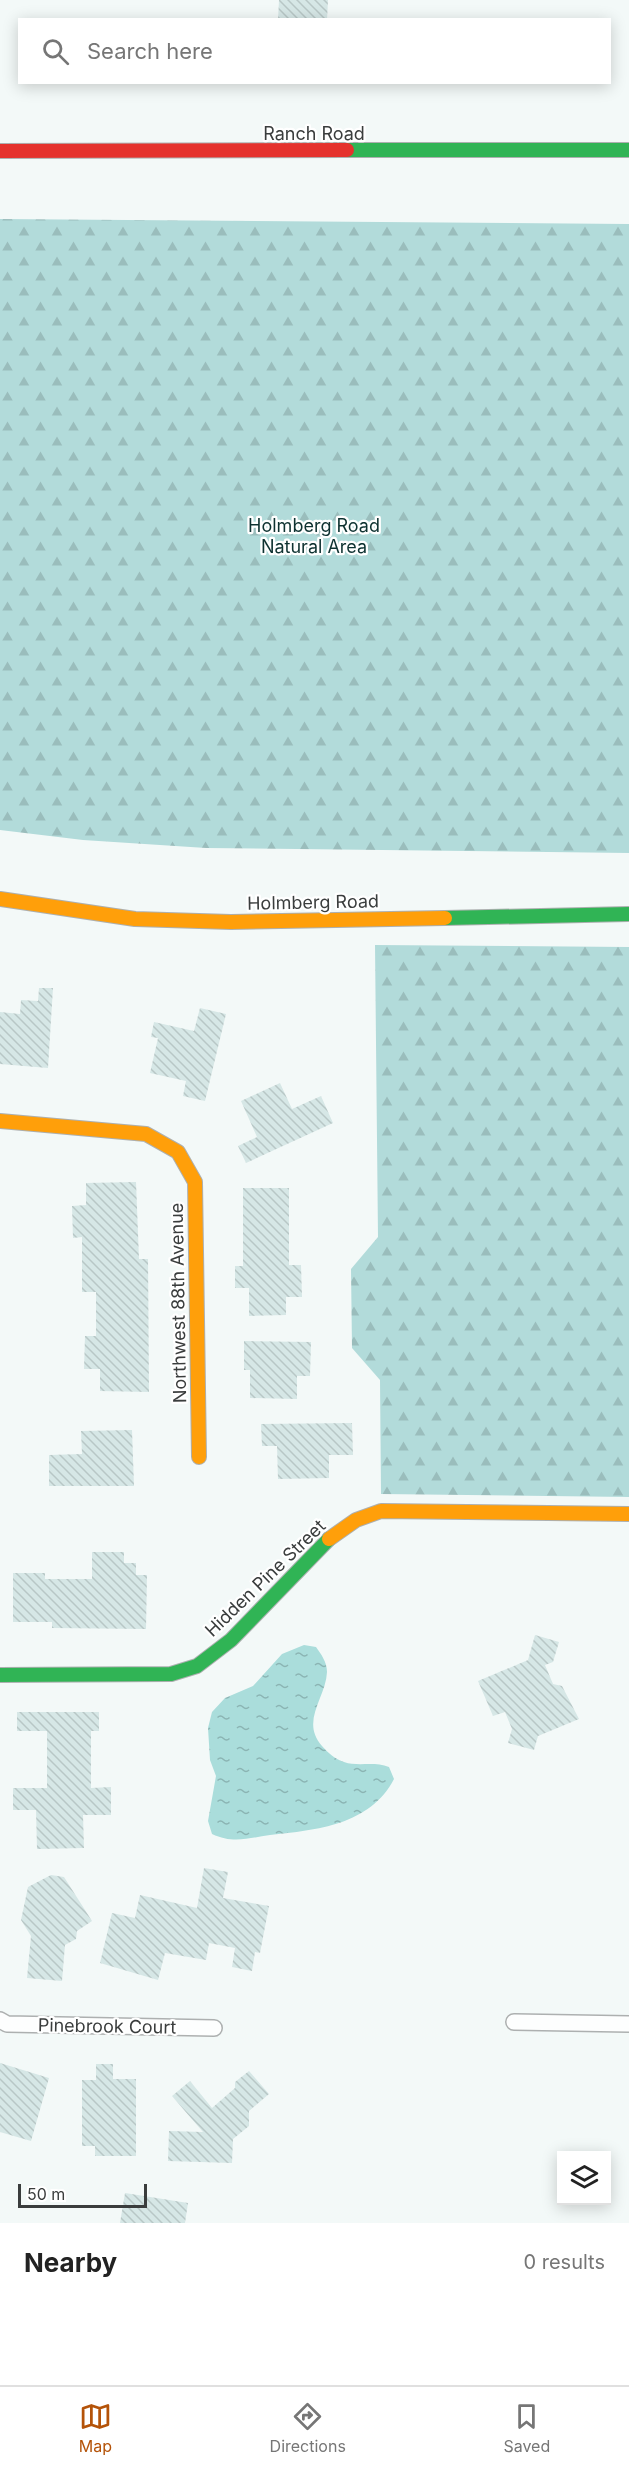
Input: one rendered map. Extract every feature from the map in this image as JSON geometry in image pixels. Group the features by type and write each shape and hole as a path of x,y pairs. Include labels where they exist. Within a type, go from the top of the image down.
{"street":[{"name":"Ranch Road","path":"0,151 629,150"},
{"name":"Holmberg Road","path":"0,899 135,919 231,922 629,914"},
{"name":"Northwest 88th Avenue","path":"0,1120 146,1134 178,1152 195,1182 199,1457"},
{"name":"Hidden Pine Street","path":"0,1675 171,1674 197,1666 262,1609 333,1535 356,1520 381,1511 629,1514"},
{"name":"Pinebrook Court","path":"0,2020 7,2024 214,2028"},
{"path":"514,2022 629,2024"}],"green space":[{"name":"Holmberg Road Natural Area","path":"0,219 629,224 629,853 206,848 83,840 0,830"},
{"path":"375,945 629,947 629,1497 381,1494 380,1380 352,1348 351,1269 378,1237"}],"water":[{"path":"304,1645 316,1647 327,1668 326,1682 316,1709 313,1728 322,1746 332,1756 344,1762 389,1767 394,1779 384,1794 371,1806 357,1816 341,1822 306,1831 241,1839 227,1839 212,1834 208,1821 216,1776 210,1760 208,1728 212,1712 225,1698 253,1686 282,1654"}],"building":[{"path":"279,0 328,0 327,18 278,18"},
{"path":"39,988 53,988 48,1068 0,1064 0,1012 20,1014 21,1000 38,1001"},
{"path":"200,1008 226,1014 205,1101 183,1096 186,1081 150,1073 158,1038 151,1037 154,1022 194,1031"},
{"path":"280,1083 292,1109 321,1096 333,1123 246,1163 238,1146 257,1137 241,1101"},
{"path":"136,1182 139,1259 148,1259 149,1392 100,1391 100,1369 84,1369 85,1336 96,1336 96,1292 82,1292 82,1237 73,1238 72,1206 86,1205 86,1183"},
{"path":"243,1188 289,1188 289,1265 301,1265 302,1297 286,1297 286,1315 249,1316 249,1288 235,1288 235,1266 243,1266"},
{"path":"244,1341 311,1342 310,1376 297,1376 297,1399 250,1398 250,1370 244,1370"},
{"path":"352,1423 353,1455 329,1455 329,1478 278,1479 277,1446 262,1446 261,1424"},
{"path":"132,1430 134,1486 49,1486 49,1455 82,1454 81,1431"},
{"path":"92,1552 124,1552 124,1563 136,1563 136,1575 147,1575 146,1629 52,1628 52,1622 13,1622 13,1573 45,1573 45,1579 92,1579"},
{"path":"535,1635 559,1642 553,1662 545,1665 553,1684 562,1686 579,1719 538,1736 534,1750 508,1743 512,1729 505,1712 493,1716 478,1681 528,1660"},
{"path":"17,1712 99,1712 99,1731 91,1731 91,1788 111,1787 111,1815 83,1815 84,1848 37,1849 36,1810 13,1810 13,1788 47,1788 47,1731 17,1731"},
{"path":"204,1868 228,1872 223,1898 269,1906 260,1953 255,1952 252,1971 232,1967 235,1948 209,1943 206,1960 165,1953 158,1980 100,1963 112,1913 135,1918 140,1895 197,1908"},
{"path":"51,1875 64,1877 92,1921 77,1931 76,1939 65,1945 62,1981 27,1978 31,1936 21,1920 28,1887"},
{"path":"0,2063 49,2078 31,2141 0,2132"},
{"path":"96,2064 113,2064 113,2079 136,2079 136,2156 95,2156 95,2146 82,2146 82,2080 96,2080"},
{"path":"249,2071 269,2094 249,2111 249,2126 233,2139 232,2163 168,2161 169,2131 203,2132 172,2096 190,2081 212,2108 235,2088 235,2082"},
{"path":"125,2193 188,2203 185,2223 120,2223"}],"traffic: fast":[{"path":"347,150 629,150"},
{"path":"445,918 629,914"},
{"path":"0,1675 171,1674 197,1666 231,1640 329,1539"}],"traffic: slow":[{"path":"0,899 135,919 231,922 445,918"},
{"path":"0,1121 146,1134 178,1152 195,1182 199,1457"},
{"path":"329,1539 356,1520 381,1511 629,1514"}],"traffic: jam":[{"path":"0,151 347,150"}]}
